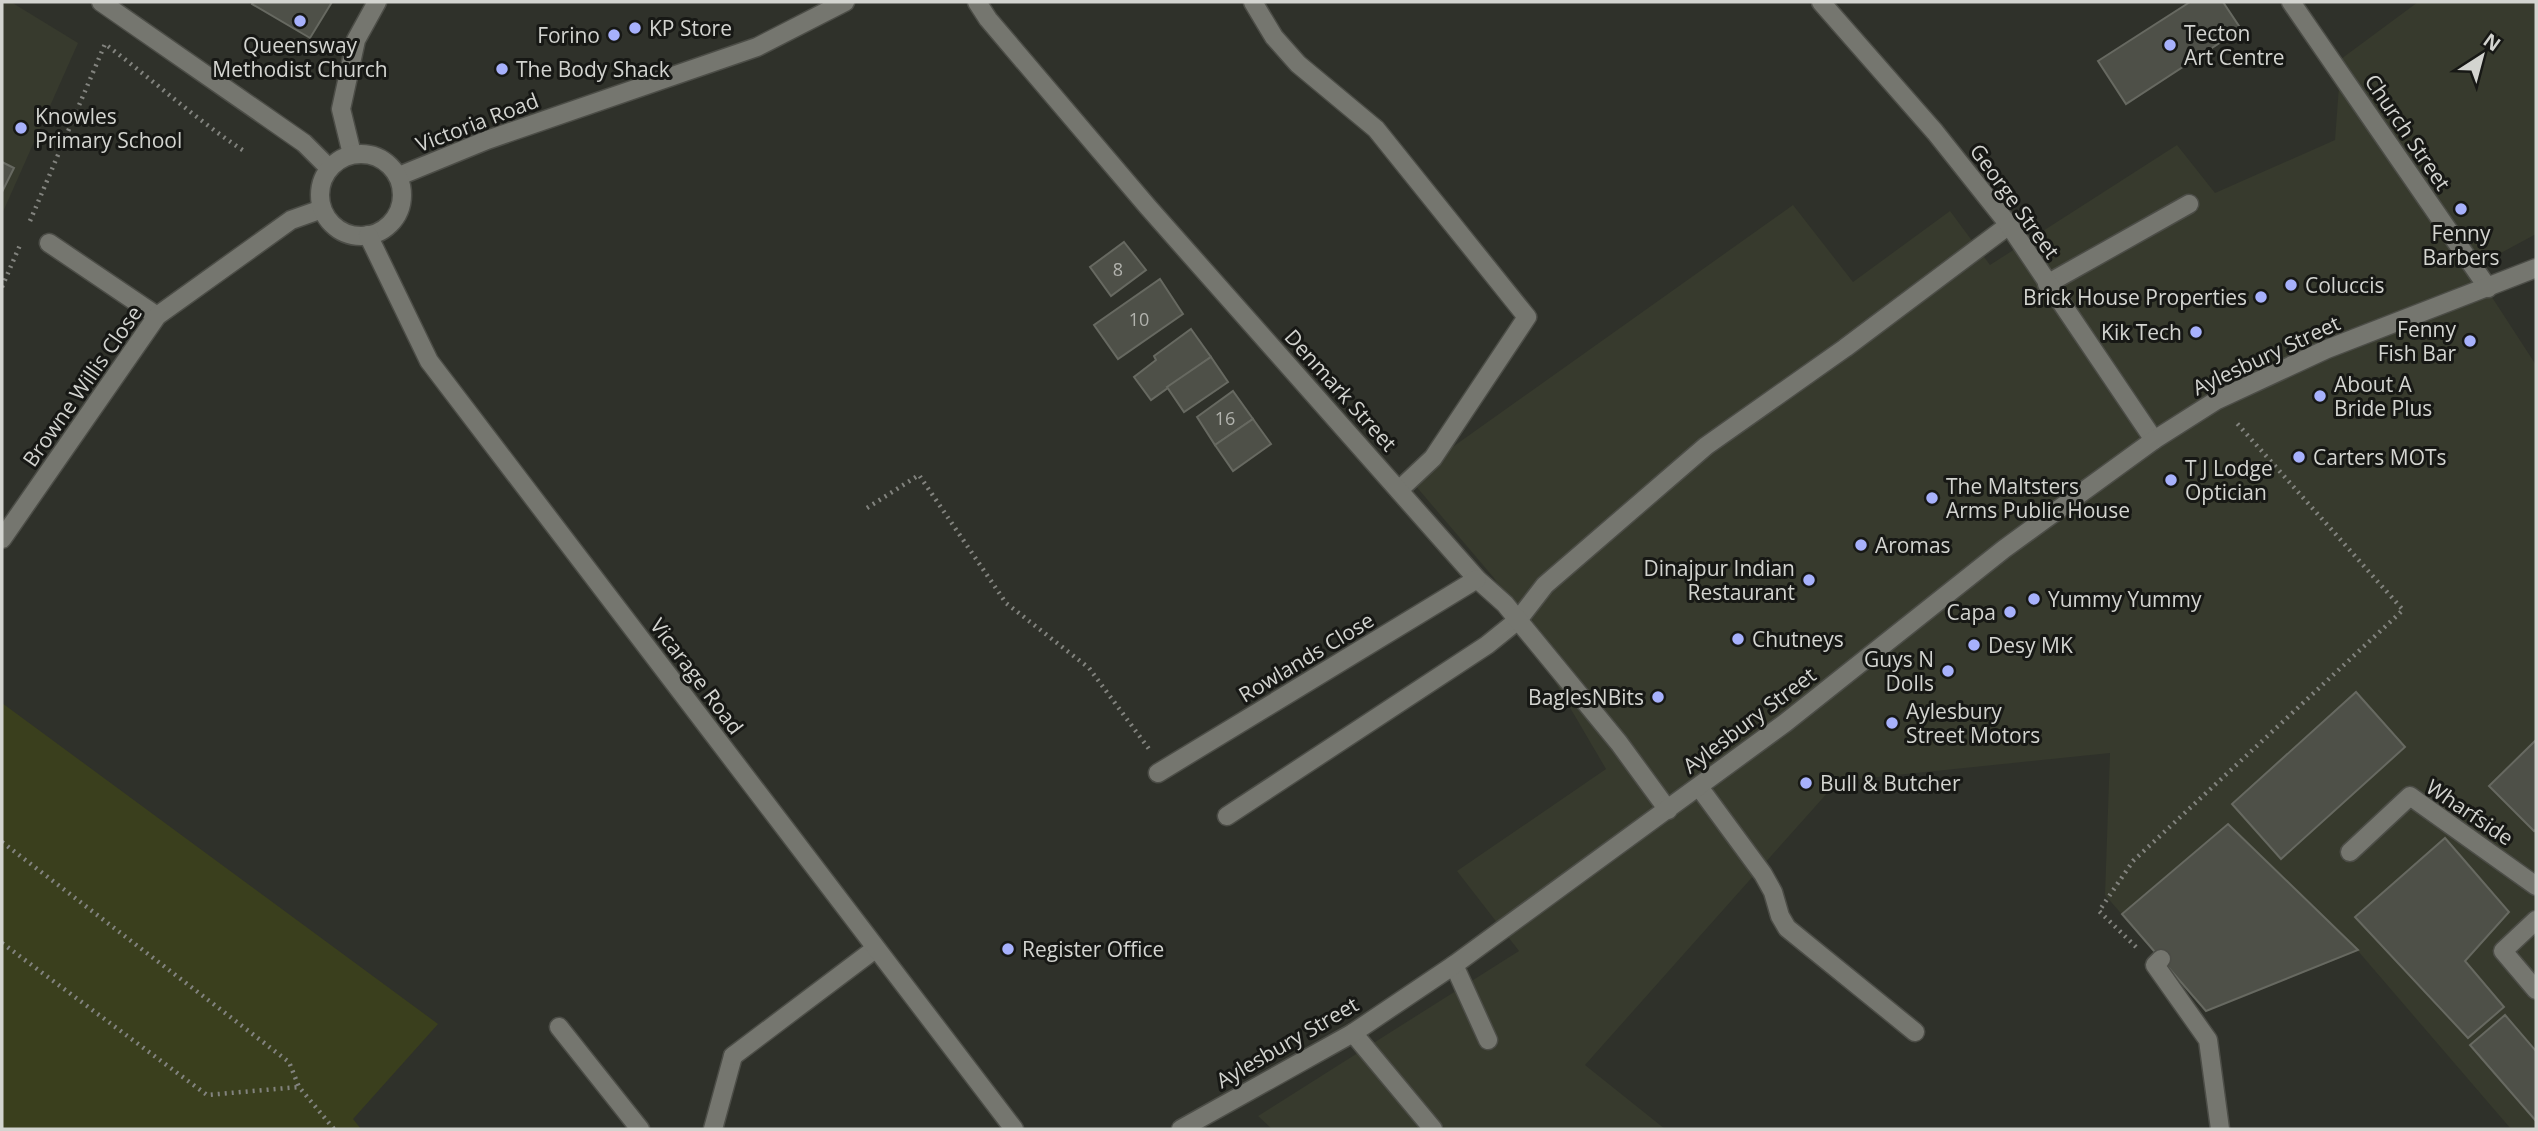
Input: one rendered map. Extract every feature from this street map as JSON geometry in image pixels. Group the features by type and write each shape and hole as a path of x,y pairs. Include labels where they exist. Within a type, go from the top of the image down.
{"street":[{"path":"352,154 341,109 356,40 377,2"},
{"name":"Victoria Road","path":"398,176 487,140 757,47 845,2"},
{"name":"Denmark Street","path":"977,2 988,19 1148,207 1477,579 1505,604 1619,743 1668,810"},
{"path":"1253,2 1274,37 1298,64 1376,129 1527,317 1433,458 1399,490"},
{"name":"George Street","path":"1821,2 1935,132 2009,225 2046,284 2154,440"},
{"name":"Church Street","path":"2291,2 2488,288"},
{"path":"109,4 304,143 329,168"},
{"path":"365,153 379,157 390,165 398,176 402,187 400,212 384,230 368,235 348,234 337,229 322,209 320,188 329,168 339,159 352,154 365,153"},
{"path":"2046,284 2189,204"},
{"name":"Browne Willis Close","path":"2,539 157,316 292,220 322,209"},
{"path":"1227,816 1486,645 1518,620 1545,585 1706,446 1845,348 2009,225"},
{"name":"Vicarage Road","path":"368,235 429,360 1014,1129"},
{"path":"49,243 157,316"},
{"name":"Aylesbury Street","path":"1181,1129 1353,1033 1454,965 1785,723 2004,549 2154,440 2217,400 2327,349 2536,268"},
{"name":"Rowlands Close","path":"1161,771 1477,579"},
{"path":"1699,787 1763,874 1787,928 1915,1032"},
{"name":"Wharfside","path":"2350,852 2410,796 2536,886"},
{"path":"2536,920 2503,951 2536,990"},
{"path":"713,1129 733,1056 875,949"},
{"path":"2158,962 2208,1040 2220,1129"},
{"path":"1454,965 1488,1040"},
{"path":"559,1027 640,1129"},
{"path":"1353,1033 1433,1129"}],"path":[{"path":"29,223 105,44 214,131 244,151"},
{"path":"2,287 23,236"},
{"path":"2158,962 2099,911 2133,861 2403,610 2217,400"},
{"path":"867,508 919,475 1006,603 1089,668 1161,771"},
{"path":"2,842 289,1062 299,1087 334,1129"},
{"path":"2,943 207,1095 299,1087"}],"shaded area":[{"name":"Knowles Primary School","path":"2,2 11,2 78,43 2,214"},
{"path":"2418,2 2536,2 2536,234 2473,268 2536,365 2536,1129 2511,1129 2358,951 2206,1011 2105,895 2110,753 1838,781 1585,1065 1665,1129 1272,1129 1258,1116 1519,951 1457,871 1606,769 1494,578 1409,478 1793,205 1853,282 1950,211 1990,265 2177,145 2215,193 2335,140 2341,59"}],"green space":[{"path":"2,703 438,1024 353,1119 361,1129 2,1129"}],"building":[{"name":"Queensway Methodist Church","path":"332,2 310,38 252,4"},
{"name":"Tecton Art Centre","path":"2190,2 2223,2 2241,29 2126,104 2098,61"},
{"path":"2,162 14,168 2,192"},
{"path":"1124,242 1146,270 1111,296 1090,267"},
{"path":"1160,279 1183,314 1118,359 1094,325"},
{"path":"1191,329 1211,357 1151,400 1134,377 1156,360 1154,356"},
{"path":"1211,357 1228,382 1184,412 1167,387"},
{"path":"1233,391 1253,419 1215,445 1197,417"},
{"path":"1253,419 1271,444 1233,471 1215,445"},
{"path":"2356,692 2405,747 2281,859 2232,804"},
{"path":"2536,740 2536,829 2534,831 2489,786"},
{"path":"2228,824 2358,950 2206,1011 2122,914"},
{"path":"2445,838 2509,912 2465,961 2504,1007 2468,1038 2355,917"},
{"path":"2505,1015 2536,1051 2536,1121 2470,1045"}],"place":[{"name":"Queensway Methodist Church","path":"300,21"},
{"name":"KP Store","path":"635,28"},
{"name":"Forino","path":"614,35"},
{"name":"Tecton Art Centre","path":"2170,45"},
{"name":"The Body Shack","path":"502,69"},
{"name":"Knowles Primary School","path":"21,128"},
{"name":"Fenny Barbers","path":"2461,209"},
{"name":"Coluccis","path":"2291,285"},
{"name":"Brick House Properties","path":"2261,297"},
{"name":"Kik Tech","path":"2196,332"},
{"name":"Fenny Fish Bar","path":"2470,341"},
{"name":"About A Bride Plus","path":"2320,396"},
{"name":"Carters MOTs","path":"2299,457"},
{"name":"T J Lodge Optician","path":"2171,480"},
{"name":"The Maltsters Arms Public House","path":"1932,498"},
{"name":"Aromas","path":"1861,545"},
{"name":"Dinajpur Indian Restaurant","path":"1809,580"},
{"name":"Yummy Yummy","path":"2034,599"},
{"name":"Capa","path":"2010,612"},
{"name":"Chutneys","path":"1738,639"},
{"name":"Desy MK","path":"1974,645"},
{"name":"Guys N Dolls","path":"1948,671"},
{"name":"BaglesNBits","path":"1658,697"},
{"name":"Aylesbury Street Motors","path":"1892,723"},
{"name":"Bull & Butcher","path":"1806,783"},
{"name":"Register Office","path":"1008,949"}]}
